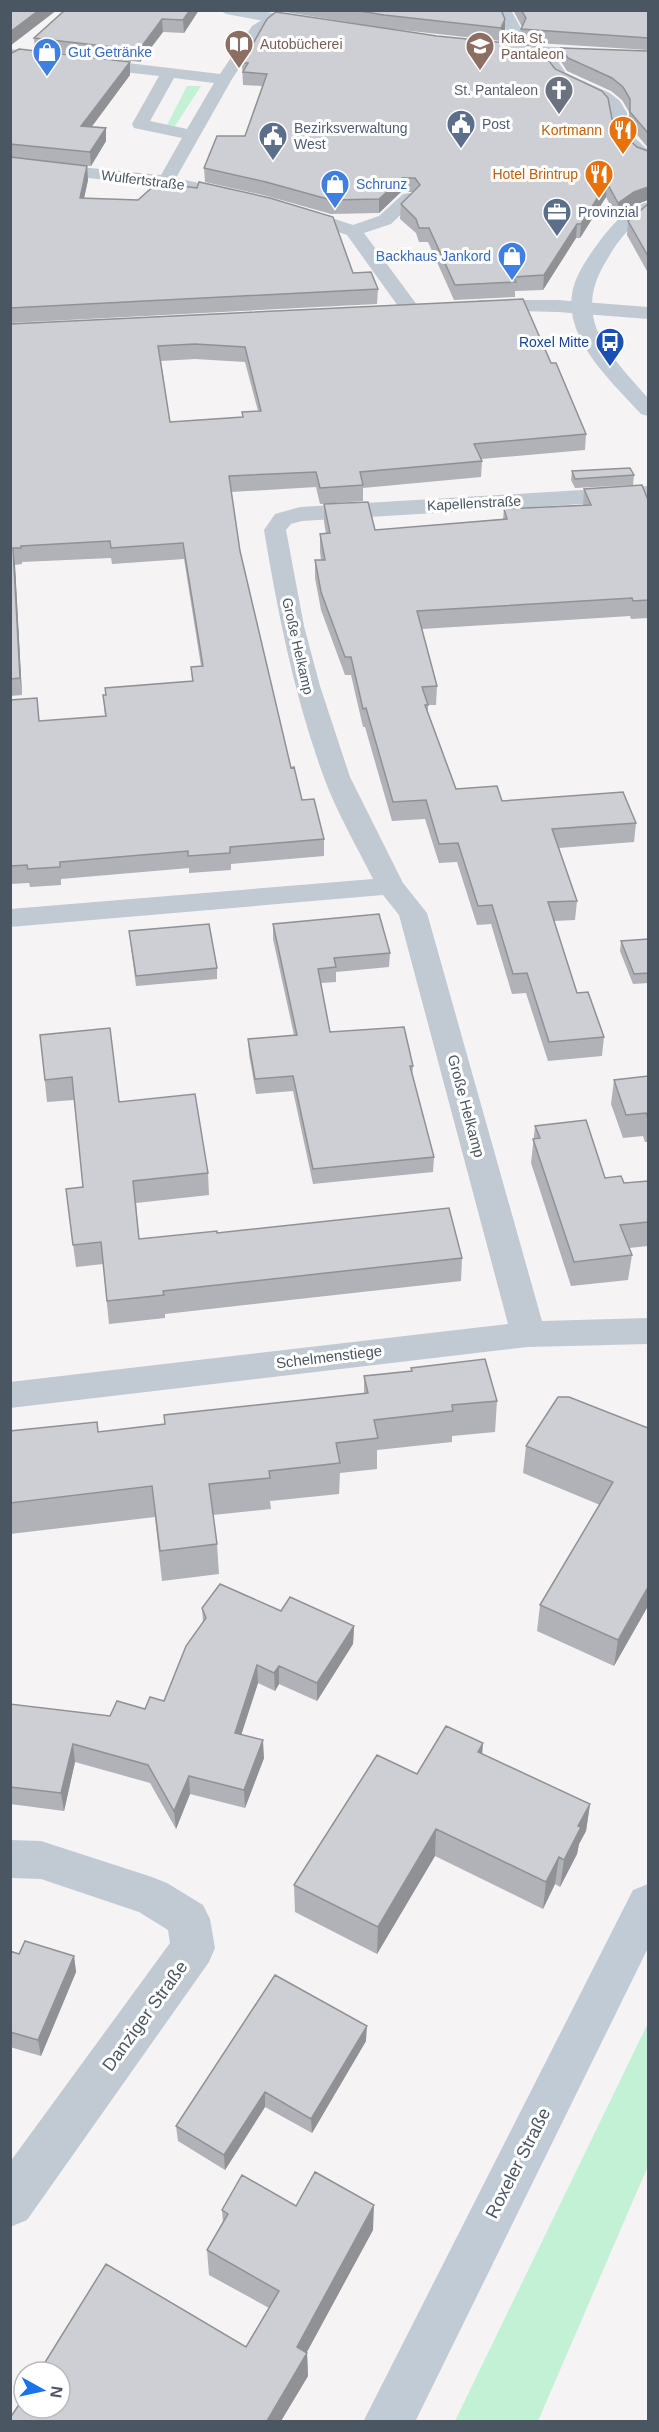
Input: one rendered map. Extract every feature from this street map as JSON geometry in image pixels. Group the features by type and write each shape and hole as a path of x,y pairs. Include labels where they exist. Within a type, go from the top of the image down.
{"main road":[{"path":"226,10 331,28"},
{"path":"503,10 515,32 507,50"},
{"path":"485,48 648,57"},
{"path":"648,207 623,226 607,244 587,275 582,308 587,331 597,348 648,410"},
{"name":"Roxeler Straße","path":"388,2421 648,1904"}],"street":[{"path":"166,181 224,79 256,29 272,19"},
{"path":"12,56 33,41"},
{"path":"544,53 560,75 604,96 614,104 619,113 619,126 627,140 648,159"},
{"path":"12,56 224,79"},
{"path":"169,72 140,124 192,135"},
{"name":"Wulfertstraße","path":"10,165 166,181 253,200"},
{"path":"353,231 385,220 409,198"},
{"path":"275,205 321,218 353,231 410,309"},
{"path":"466,307 535,305 648,313"},
{"path":"389,310 432,308"},
{"name":"Kapellenstraße","path":"300,514 648,493"},
{"name":"Große Helkamp","path":"300,514 283,519 275,530 297,646 312,706 337,777 390,886 413,913 528,1334"},
{"path":"10,918 390,886"},
{"name":"Schelmenstiege","path":"10,1395 528,1334 648,1331"},
{"name":"Danziger Straße","path":"10,1859 41,1860 152,1897 188,1919 193,1948 10,2203"}],"green space":[{"path":"187,86 201,86 175,126 167,125"},
{"path":"648,2023 648,2166 538,2421 455,2421"}],"building":[{"path":"10,10 39,10 10,32"},
{"path":"65,10 190,10 183,20 162,19 139,50 34,38"},
{"path":"354,10 501,10 505,19 501,28"},
{"path":"521,10 648,10 648,38 521,29 526,18"},
{"path":"276,12 437,36 538,46 555,69 602,91 608,98 612,119 620,131 637,147 648,151 648,187 634,192 618,203 607,183 544,275 514,277 516,282 455,285 429,228 419,228 416,219 401,204 420,185 415,178 402,178 379,199 331,200 204,168 217,136 245,136 267,74 243,72 248,63 242,63 267,19"},
{"path":"561,48 648,51 648,133 630,112 630,99 623,87 612,78 568,58"},
{"path":"19,49 130,62 81,126 106,128 90,152 10,144 10,54"},
{"path":"10,157 87,166 80,198 138,200 157,183 197,188 199,182 270,198 333,217 353,273 371,272 378,289 10,308"},
{"path":"648,204 648,256 628,221"},
{"path":"523,299 551,363 556,363 586,434 474,444 482,461 360,472 363,485 320,488 316,472 229,476 240,551 291,768 294,767 302,800 314,799 324,839 230,847 230,853 188,856 188,851 60,862 60,867 28,869 27,865 10,866 10,700 37,698 39,721 106,716 103,695 106,695 105,688 193,681 191,667 203,666 183,543 111,548 110,541 21,546 21,548 13,548 20,678 10,679 10,324","holes":["195,344 245,347 261,411 242,412 243,417 170,422 158,346"]},
{"path":"630,468 634,475 575,479 572,471"},
{"path":"642,485 648,500 648,600 633,601 632,598 417,611 437,686 422,687 428,705 425,705 456,789 497,786 502,801 623,792 636,823 552,829 577,901 548,902 577,993 588,992 604,1037 549,1042 527,973 513,974 492,905 478,906 458,843 439,844 426,800 393,802 366,708 363,709 351,657 345,657 321,592 315,560 325,560 320,534 330,533 324,504 368,502 375,530 507,519 504,509 591,505 584,489"},
{"path":"379,914 390,953 334,958 336,967 318,969 330,1032 404,1027 413,1066 410,1066 434,1157 313,1169 293,1076 255,1079 248,1039 297,1035 273,924"},
{"path":"209,924 217,968 136,976 129,931"},
{"path":"648,939 648,973 634,974 621,941"},
{"path":"110,1028 119,1102 195,1094 208,1173 133,1181 139,1239 449,1208 462,1258 163,1291 164,1295 107,1301 101,1242 73,1245 66,1189 83,1187 72,1077 45,1080 40,1035"},
{"path":"648,1076 648,1118 646,1113 626,1115 614,1080"},
{"path":"586,1120 605,1178 621,1176 624,1183 648,1181 648,1222 620,1225 632,1255 574,1262 533,1139 540,1138 535,1126"},
{"path":"485,1359 497,1401 452,1405 453,1411 374,1420 378,1438 336,1443 340,1463 269,1471 270,1478 209,1484 217,1544 160,1551 152,1486 10,1503 10,1431 97,1422 98,1432 165,1424 164,1415 368,1393 364,1376"},
{"path":"558,1397 569,1397 648,1428 648,1587 618,1640 540,1605 613,1482 526,1446"},
{"path":"220,1584 281,1611 290,1597 354,1626 317,1683 279,1666 274,1673 257,1665 235,1733 263,1740 244,1790 189,1776 174,1811 148,1765 73,1744 61,1793 10,1787 10,1704 110,1716 117,1701 145,1709 150,1697 164,1701 186,1646 206,1618 202,1608"},
{"path":"446,1726 483,1743 478,1752 590,1804 564,1860 559,1857 546,1882 436,1829 378,1927 294,1885 377,1755 417,1774"},
{"path":"25,1941 74,1956 38,2040 10,2032 10,1951 19,1954"},
{"path":"275,1975 367,2026 311,2119 265,2092 224,2155 176,2126"},
{"path":"315,2172 374,2205 297,2347 307,2353 267,2421 10,2421 12,2415 12,2420 72,2420 72,2360 46,2360 106,2264 246,2347 279,2291 207,2250 228,2214 222,2210 242,2175 296,2206"}],"place":[{"name":"Autobücherei","path":"239,70"},
{"name":"Kita St. Pantaleon","path":"480,72"},
{"name":"Gut Getränke","path":"47,78"},
{"name":"St. Pantaleon","path":"559,116"},
{"name":"Post","path":"461,150"},
{"name":"Kortmann","path":"623,156"},
{"name":"Bezirksverwaltung West","path":"273,162"},
{"name":"Hotel Brintrup","path":"599,200"},
{"name":"Schrunz","path":"335,210"},
{"name":"Provinzial","path":"557,238"},
{"name":"Backhaus Jankord","path":"512,282"},
{"name":"Roxel Mitte","path":"610,368"}]}
